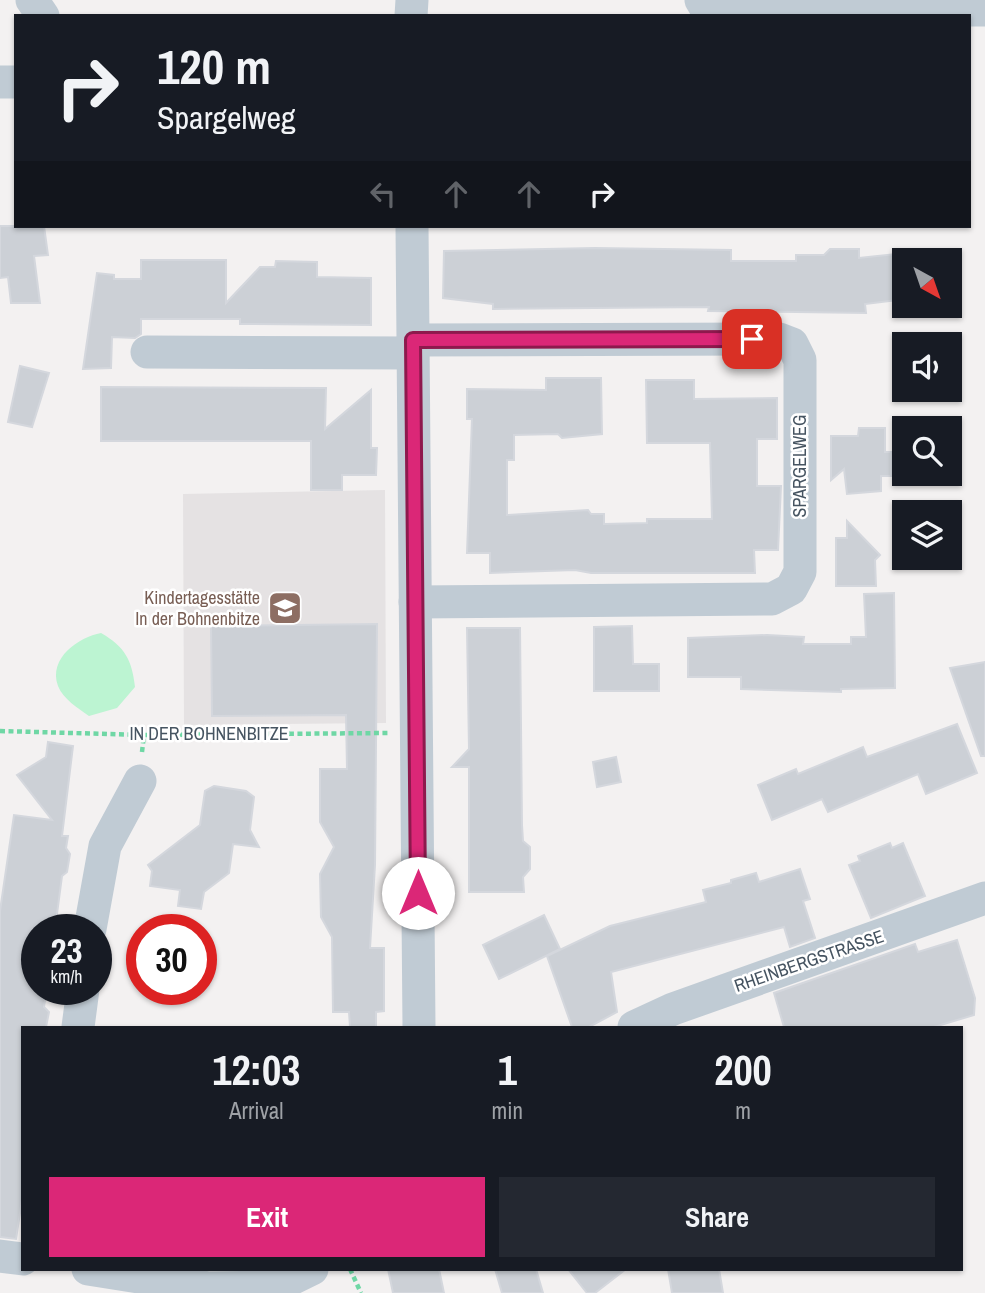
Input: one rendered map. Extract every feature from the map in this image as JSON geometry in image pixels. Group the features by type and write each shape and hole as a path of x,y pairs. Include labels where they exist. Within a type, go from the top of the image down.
{"street":[{"path":"701,0 707,10 985,10"},
{"path":"412,228 419,1026"},
{"name":"SPARGELWEG","path":"413,346 779,339 792,344 800,360 800,572 791,589 772,599 415,602"},
{"path":"147,352 413,346"},
{"path":"93,914 105,846 140,781"},
{"name":"RHEINBERGSTRASSE","path":"636,1026 684,1005 985,898"},
{"path":"78,1026 81,1005"},
{"path":"0,1256 21,1259"},
{"path":"100,1271 209,1290 275,1287 308,1271"}],"path":[{"name":"IN DER BOHNENBITZE","path":"0,731 144,735 418,732"},
{"path":"351,1271 361,1293"}],"shaded area":[{"name":"Kindertagesstätte In der Bohnenbitze","path":"385,490 386,723 184,725 183,494"}],"green space":[{"path":"101,633 126,655 135,687 117,708 89,716 60,691 56,676 57,666 75,644"}],"building":[{"path":"0,226 44,228 48,255 34,256 40,303 11,303 8,277 0,278"},
{"path":"595,248 731,250 731,261 796,261 796,255 824,255 830,249 859,249 859,258 892,254 892,301 865,304 866,313 708,311 709,307 493,309 493,304 443,298 444,251"},
{"path":"141,260 226,260 226,303 260,267 275,267 276,261 317,262 317,277 371,278 371,325 240,324 240,319 141,319 141,334 135,338 112,337 111,368 83,369 97,273 114,275 114,279 141,279"},
{"path":"20,366 49,373 32,427 8,422"},
{"path":"546,378 601,378 602,434 562,438 558,434 514,435 514,460 507,460 507,515 588,510 591,514 604,514 604,524 647,523 647,519 712,519 710,443 647,443 646,380 694,380 694,399 777,398 777,439 757,439 757,486 781,486 778,550 754,550 755,573 591,573 575,570 490,573 490,553 467,553 472,419 467,419 467,389 546,390"},
{"path":"101,387 326,388 325,429 371,390 371,448 377,448 376,475 342,475 342,490 311,490 311,441 101,441"},
{"path":"859,428 885,428 885,452 891,452 891,476 881,476 881,491 847,494 844,469 831,480 831,436 858,436"},
{"path":"847,521 880,555 875,560 876,586 836,586 836,538 847,538"},
{"path":"894,593 895,688 841,689 841,692 741,689 741,677 688,677 688,638 767,635 804,637 803,644 851,644 851,637 866,637 864,594"},
{"path":"377,624 375,865 370,948 384,948 384,1011 376,1012 376,1026 350,1026 349,1012 333,1012 332,937 321,917 320,874 334,847 320,822 320,769 347,769 346,715 212,716 211,626"},
{"path":"632,626 633,664 659,664 659,691 594,691 594,627"},
{"path":"467,628 520,628 522,825 523,841 530,847 530,869 523,877 524,892 469,892 469,767 452,767 469,749"},
{"path":"985,662 985,756 981,756 950,668"},
{"path":"957,724 977,773 926,794 918,774 828,812 822,799 772,820 758,785 796,769 798,774 863,747 867,757"},
{"path":"48,742 73,746 62,836 68,836 66,848 70,854 67,872 62,876 57,914 21,914 21,1005 44,1005 49,1012 46,1026 21,1026 21,1207 16,1239 0,1237 0,911 14,815 52,820 17,775 46,757"},
{"path":"616,757 621,782 597,787 593,762"},
{"path":"214,786 246,791 254,797 250,830 259,847 233,844 229,873 204,892 201,909 178,906 180,890 150,886 152,871 148,865 200,825 205,791"},
{"path":"890,843 892,848 903,843 925,896 871,918 849,865 860,861 858,856"},
{"path":"800,869 810,899 803,901 815,938 790,947 784,927 611,972 617,1012 591,1026 572,1026 547,956 610,926 706,902 703,890 731,883 731,880 756,873 759,882"},
{"path":"544,915 560,949 499,979 483,945"},
{"path":"957,940 975,998 974,1015 937,1026 784,1026 774,993 915,944 918,952"},
{"path":"388,1271 439,1271 444,1293 393,1293"},
{"path":"496,1271 537,1271 543,1293 502,1293"},
{"path":"570,1271 623,1271 595,1293 587,1293"},
{"path":"668,1271 719,1271 723,1293 672,1293"}],"place":[{"name":"Kindertagesstätte In der Bohnenbitze","path":"285,608"}],"route":[{"path":"418,893 413,340 752,339"}]}
